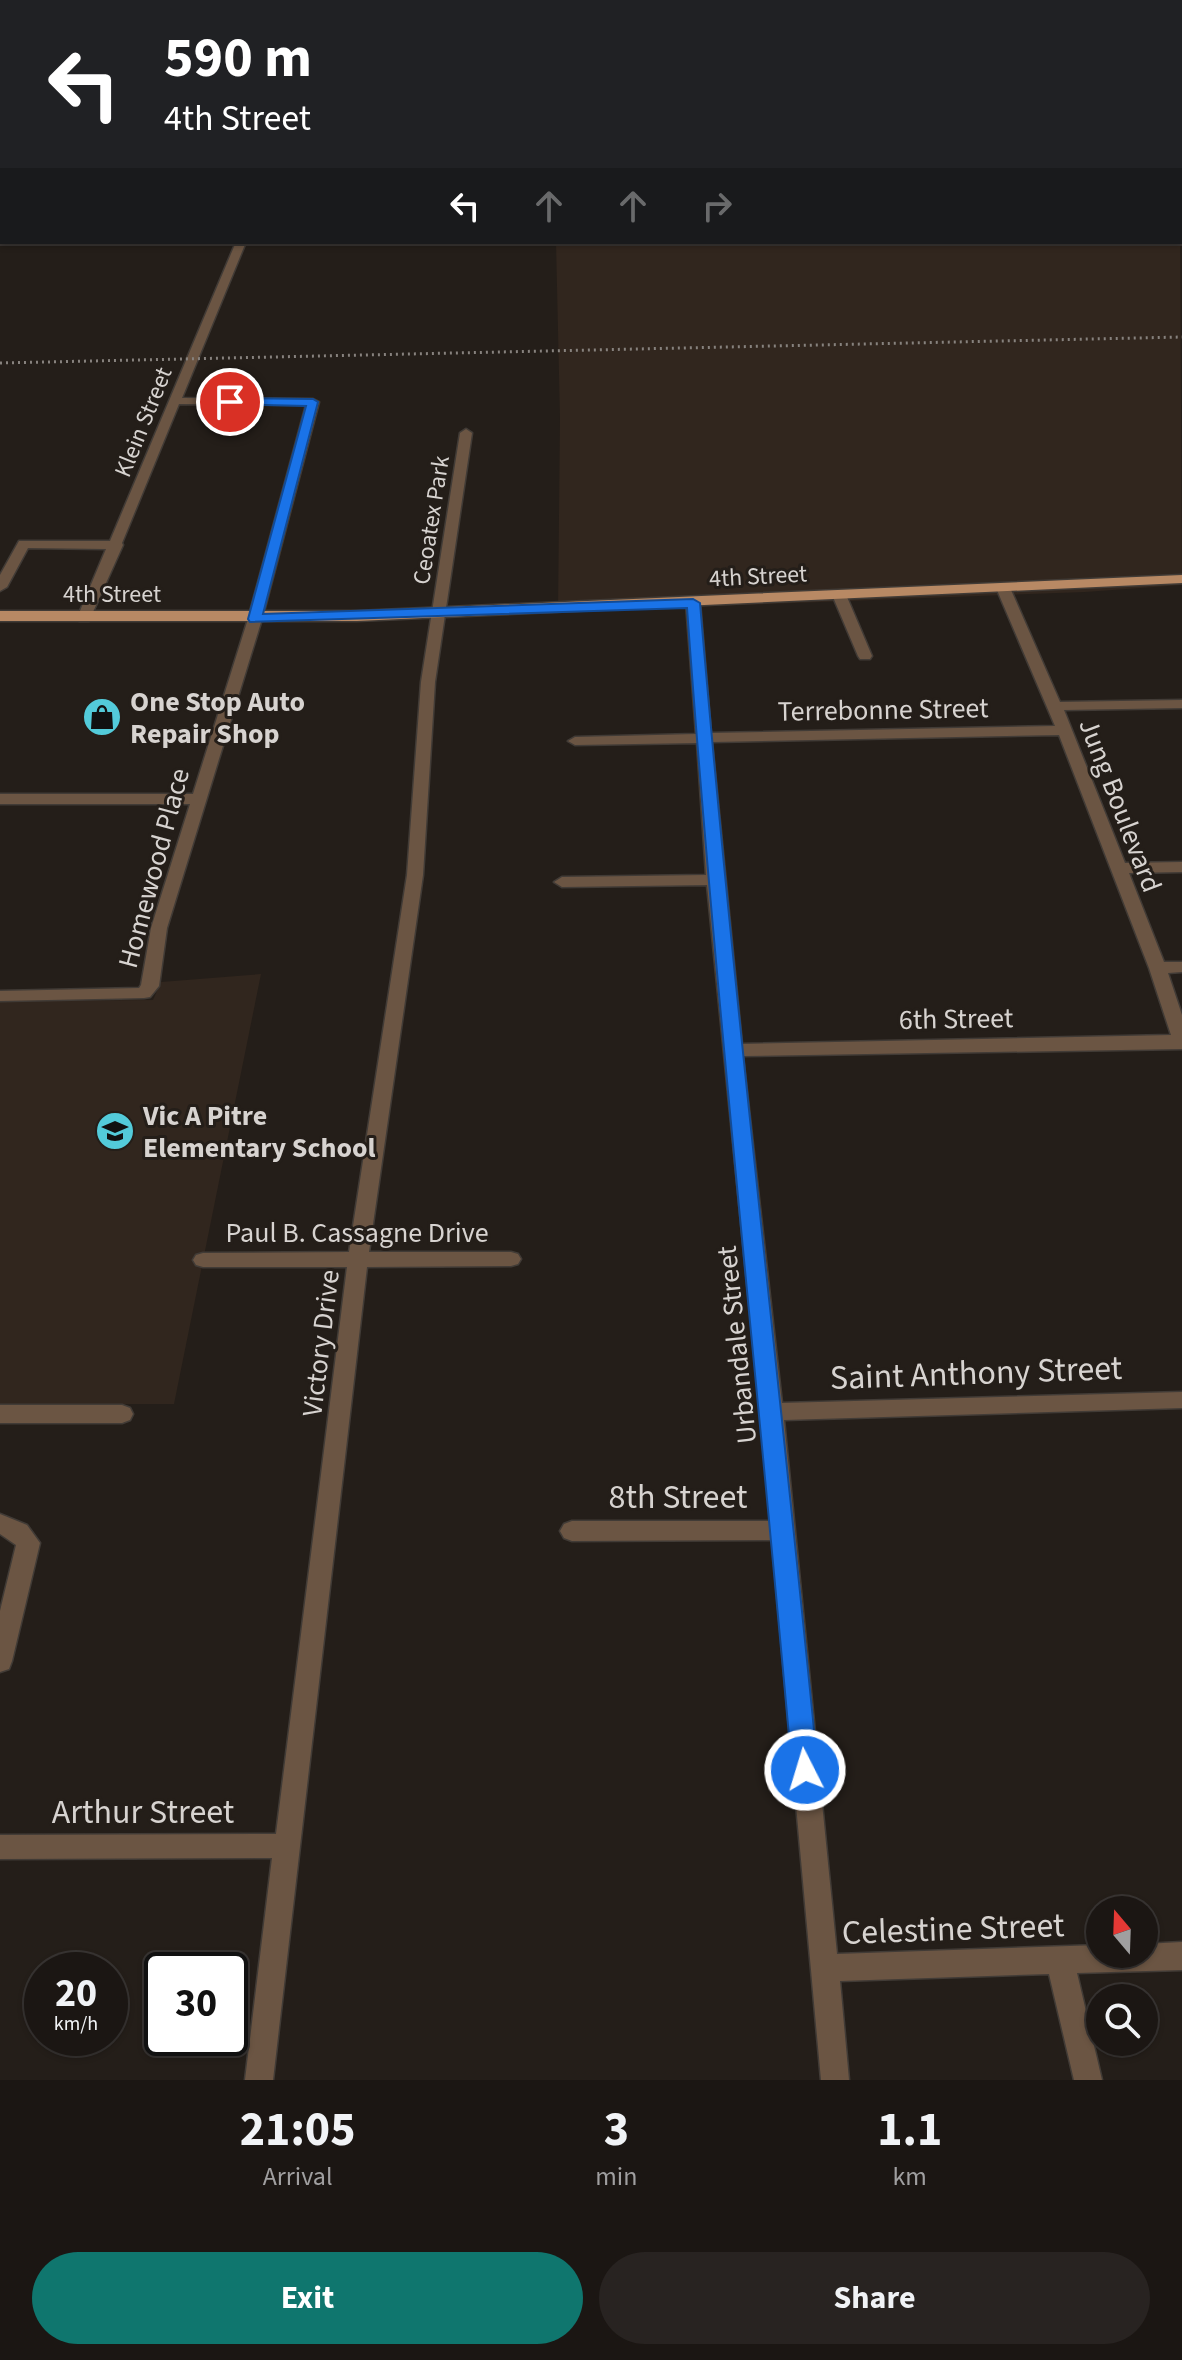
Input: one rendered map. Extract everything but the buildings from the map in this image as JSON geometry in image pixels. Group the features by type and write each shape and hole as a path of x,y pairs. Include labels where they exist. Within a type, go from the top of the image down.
{"main road":[{"name":"4th Street","path":"0,616 255,619 1004,590 1182,579"}],"street":[{"name":"Klein Street","path":"84,618 240,244"},
{"name":"Homewood Place","path":"0,996 144,993 150,986 159,928 255,619 313,402 175,401"},
{"name":"Ceoatex Park","path":"439,613 466,433"},
{"path":"0,587 24,544 117,545"},
{"name":"Jung Boulevard","path":"1004,590 1055,706 1158,968 1182,1042"},
{"path":"840,597 865,656"},
{"name":"Urbandale Street","path":"693,603 715,880 772,1412 835,2080"},
{"name":"Victory Drive","path":"259,2080 359,1260 415,875 428,682 439,613"},
{"path":"1055,706 1182,704"},
{"name":"Terrebonne Street","path":"575,741 1064,730"},
{"path":"0,799 197,799"},
{"path":"1117,868 1182,867"},
{"path":"562,882 715,880"},
{"path":"1158,968 1182,967"},
{"name":"6th Street","path":"732,1050 1182,1042"},
{"name":"Paul B. Cassagne Drive","path":"203,1260 511,1259"},
{"name":"Saint Anthony Street","path":"772,1412 1182,1400"},
{"path":"0,1414 122,1414"},
{"path":"0,1523 19,1532 28,1543 0,1661"},
{"name":"8th Street","path":"572,1531 783,1530"},
{"name":"Arthur Street","path":"0,1847 287,1846"},
{"name":"Celestine Street","path":"823,1968 1182,1956"},
{"path":"1060,1960 1088,2080"}],"shaded area":[{"path":"556,244 1180,244 1182,585 1085,592 558,612 560,418"},
{"name":"Vic A Pitre Elementary School","path":"261,974 174,1404 0,1404 0,1001 153,1000 161,982"}],"railway":[{"path":"0,363 1182,337"}],"place":[{"name":"One Stop Auto Repair Shop","path":"102,717"},
{"name":"Vic A Pitre Elementary School","path":"115,1131"}],"route":[{"path":"230,402 313,402 255,619 693,603 715,880 772,1412 805,1770"}]}
